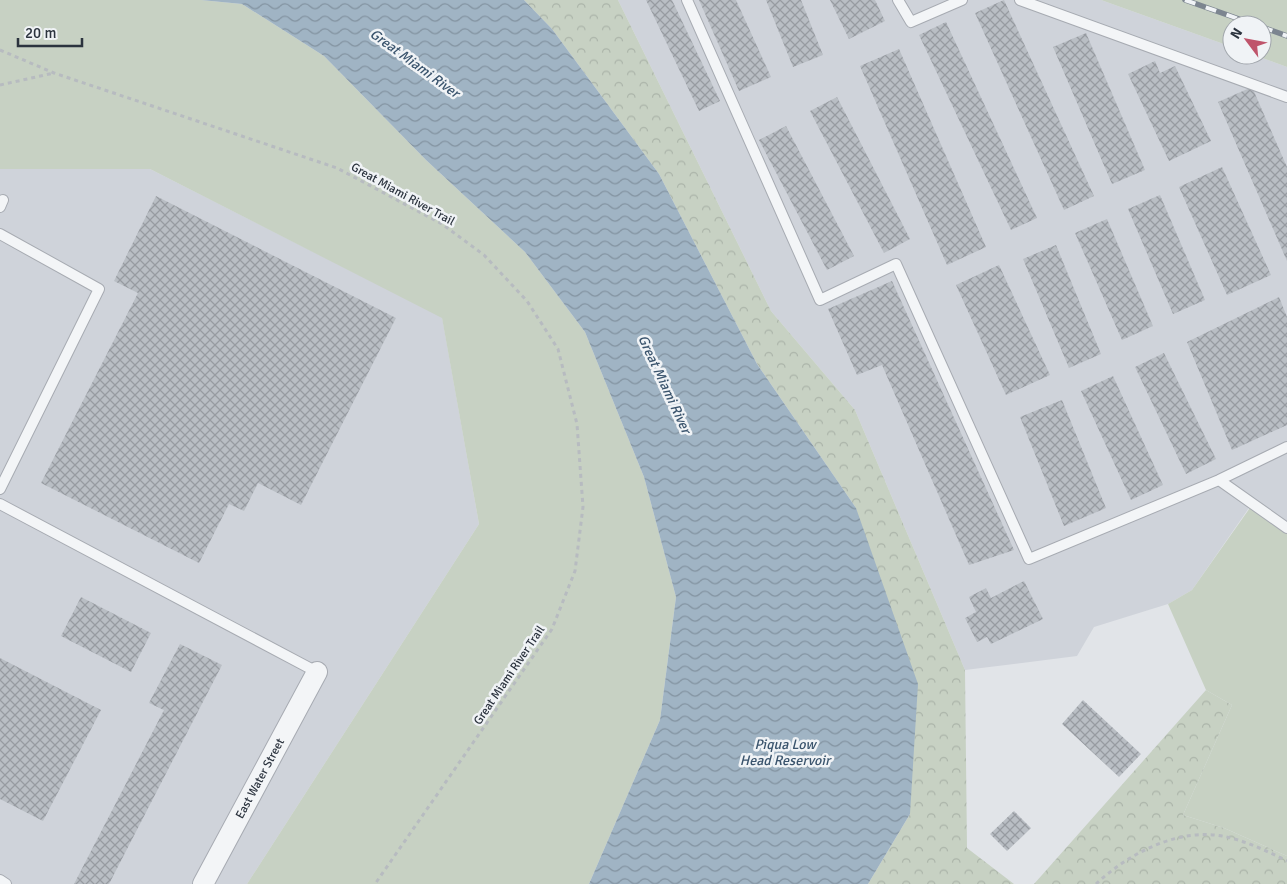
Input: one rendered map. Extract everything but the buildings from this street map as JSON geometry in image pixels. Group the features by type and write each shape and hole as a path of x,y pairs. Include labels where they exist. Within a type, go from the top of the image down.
{"street":[{"name":"East Water Street","path":"203,884 317,672"}],"lane":[{"path":"687,0 820,300 896,264 1029,559 1219,480 1287,447"},
{"path":"898,0 911,22 962,0"},
{"path":"1020,0 1287,98"},
{"path":"0,234 99,289 0,488"},
{"path":"1219,480 1287,528"},
{"path":"0,504 317,672"},
{"path":"0,880 6,884"}],"path":[{"name":"Great Miami River Trail","path":"0,50 54,73 337,168 442,224 484,255 527,301 558,348 577,434 583,507 575,571 552,628 375,884"},
{"path":"0,85 54,73"},
{"path":"1096,884 1107,874 1148,848 1184,837 1222,836 1264,850 1287,861"}],"shaded area":[{"path":"618,0 1101,0 1222,43 1222,65 1272,65 1272,62 1287,67 1287,528 1251,505 1192,590 1168,604 1094,627 1077,656 965,670 855,410 771,311"},
{"path":"0,169 150,169 442,317 479,524 247,884 0,884"}],"green space":[{"path":"0,0 201,0 242,4 324,56 426,160 525,252 585,332 644,477 676,597 660,720 589,884 247,884 479,524 442,318 150,169 0,169"},
{"path":"524,0 618,0 771,311 855,410 965,670 967,848 1014,884 868,884 910,814 856,508 757,364 659,174 552,29"},
{"path":"1101,0 1287,0 1287,67 1272,62 1272,15 1222,15 1222,43"},
{"path":"1252,505 1287,528 1287,856 1224,828 1183,815 1232,705 1206,690 1168,604 1192,590"},
{"path":"1206,690 1232,705 1183,815 1224,828 1287,856 1287,884 1034,884"}],"water":[{"name":"Piqua Low Head Reservoir","path":"201,0 524,0 552,29 659,174 757,364 856,508 918,684 910,814 868,884 589,884 660,720 676,597 644,477 585,332 525,252 426,160 324,56 242,4"}],"railway":[{"path":"1185,0 1228,15"},
{"path":"1272,31 1287,36"}],"water label":[{"name":"Great Miami River","path":"415,63"},
{"name":"Great Miami River","path":"665,384"}]}
